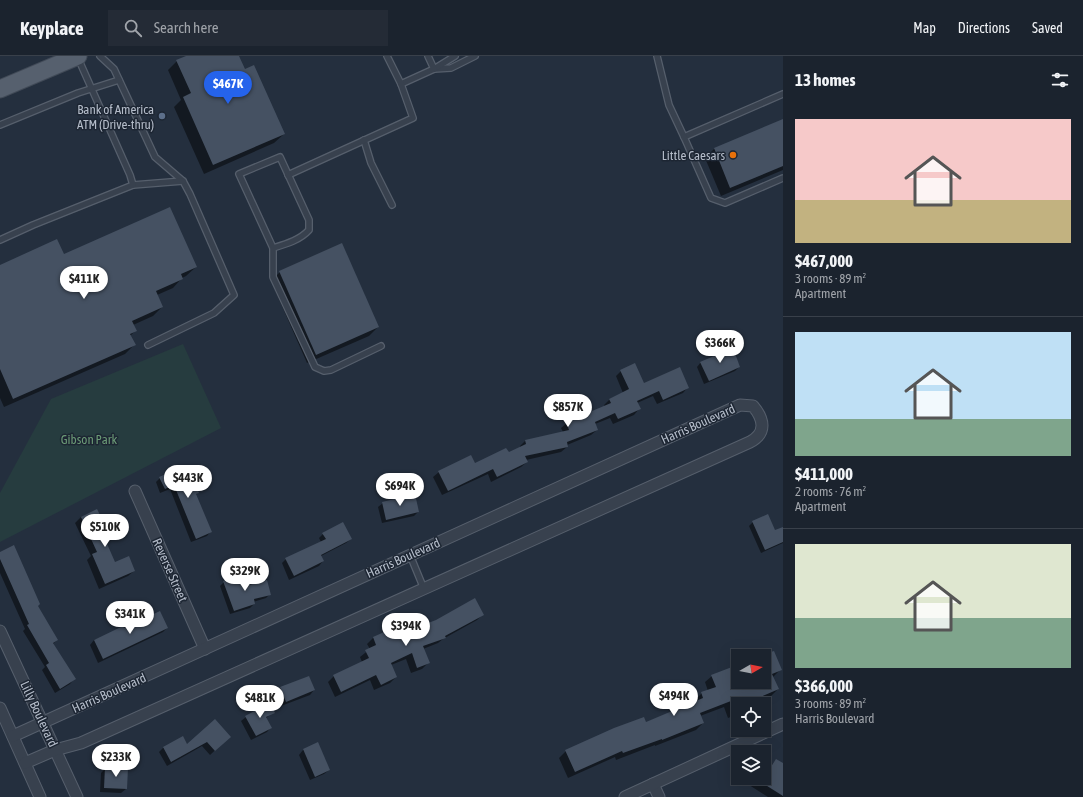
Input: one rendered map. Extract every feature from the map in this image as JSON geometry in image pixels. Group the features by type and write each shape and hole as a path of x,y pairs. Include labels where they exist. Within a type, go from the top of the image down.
{"main road":[{"path":"0,89 77,56"}],"street":[{"name":"Harris Boulevard","path":"13,736 740,405 753,406 760,414 763,428 757,438 750,442 81,743 55,750 25,763"},
{"name":"Reverse Street","path":"135,491 205,648"},
{"name":"Lilly Boulevard","path":"0,631 77,797"},
{"path":"0,708 40,797"},
{"path":"625,797 783,724"},
{"path":"654,784 659,797"}],"lane":[{"path":"77,56 130,175 133,185"},
{"path":"100,56 114,69 155,157 183,181 234,295 214,313 148,345"},
{"path":"288,175 413,118 401,84 387,56"},
{"path":"428,56 434,69"},
{"path":"401,84 434,69 455,56"},
{"path":"434,69 451,68 475,56"},
{"path":"657,56 669,105 711,198 725,203 783,178"},
{"path":"0,125 91,89 119,80"},
{"path":"684,137 783,94"},
{"path":"364,140 371,163 392,205"},
{"path":"273,248 284,245 303,236 309,230 309,220 280,157 240,174 273,248 273,277 315,368 324,371 331,370 381,346"},
{"path":"0,240 33,225 133,185 183,181"},
{"path":"410,556 424,589"}],"green space":[{"name":"Gibson Park","path":"183,344 221,428 0,542 0,493 51,399"}],"building":[{"path":"186,56 239,56 245,69 254,65 285,134 213,165 183,97 191,93 176,60"},
{"path":"783,119 783,166 730,188 714,148"},
{"path":"170,207 197,267 181,274 183,279 156,291 163,307 132,321 137,331 130,334 136,345 13,399 0,369 0,265 57,239 64,254"},
{"path":"342,243 379,327 316,355 279,271"},
{"path":"733,348 740,367 709,381 700,362"},
{"path":"635,363 644,383 680,367 689,388 663,400 659,391 637,401 641,409 618,419 615,413 595,422 598,430 567,442 568,447 525,456 528,462 497,477 493,469 448,491 438,471 471,455 475,463 506,448 509,452 526,444 525,440 569,430 566,422 611,403 609,399 629,389 620,370"},
{"path":"187,465 199,493 196,494 212,532 196,539 174,485 165,489 159,477"},
{"path":"415,494 419,512 386,520 382,502"},
{"path":"97,509 101,517 107,514 116,531 104,537 115,562 129,556 135,571 105,584 92,554 97,552 81,517"},
{"path":"768,514 775,530 783,527 783,542 765,550 752,521"},
{"path":"343,522 352,539 321,555 324,561 294,576 285,558 326,539 322,533"},
{"path":"14,545 40,604 38,606 58,640 53,643 76,679 60,689 46,665 49,663 27,625 29,624 0,559 0,552"},
{"path":"245,574 249,585 267,580 271,595 254,599 255,604 234,611 223,581"},
{"path":"475,598 484,615 445,636 446,638 423,646 430,663 417,668 412,653 391,663 397,677 381,685 376,675 341,692 333,675 369,658 365,650 376,645 373,637 391,629 394,636 436,620"},
{"path":"160,611 168,628 103,659 94,640"},
{"path":"774,651 782,670 772,674 779,689 760,697 731,697 731,701 700,713 704,723 662,740 623,753 622,751 575,772 565,750 614,728 644,717 646,722 703,698 701,692 716,687 711,675 731,667 731,689 771,689 771,652"},
{"path":"309,676 315,690 286,702 280,687"},
{"path":"270,703 275,713 266,717 272,728 256,736 245,716"},
{"path":"215,719 231,737 215,751 207,742 171,762 163,747 183,736 187,744"},
{"path":"318,742 330,770 315,777 303,749"},
{"path":"776,759 783,763 783,796 766,785 771,785 771,766"},
{"path":"105,767 128,768 127,789 104,788"}],"place":[{"name":"Bank of America ATM (Drive-thru)","path":"162,116"},
{"name":"Little Caesars","path":"733,155"}]}
